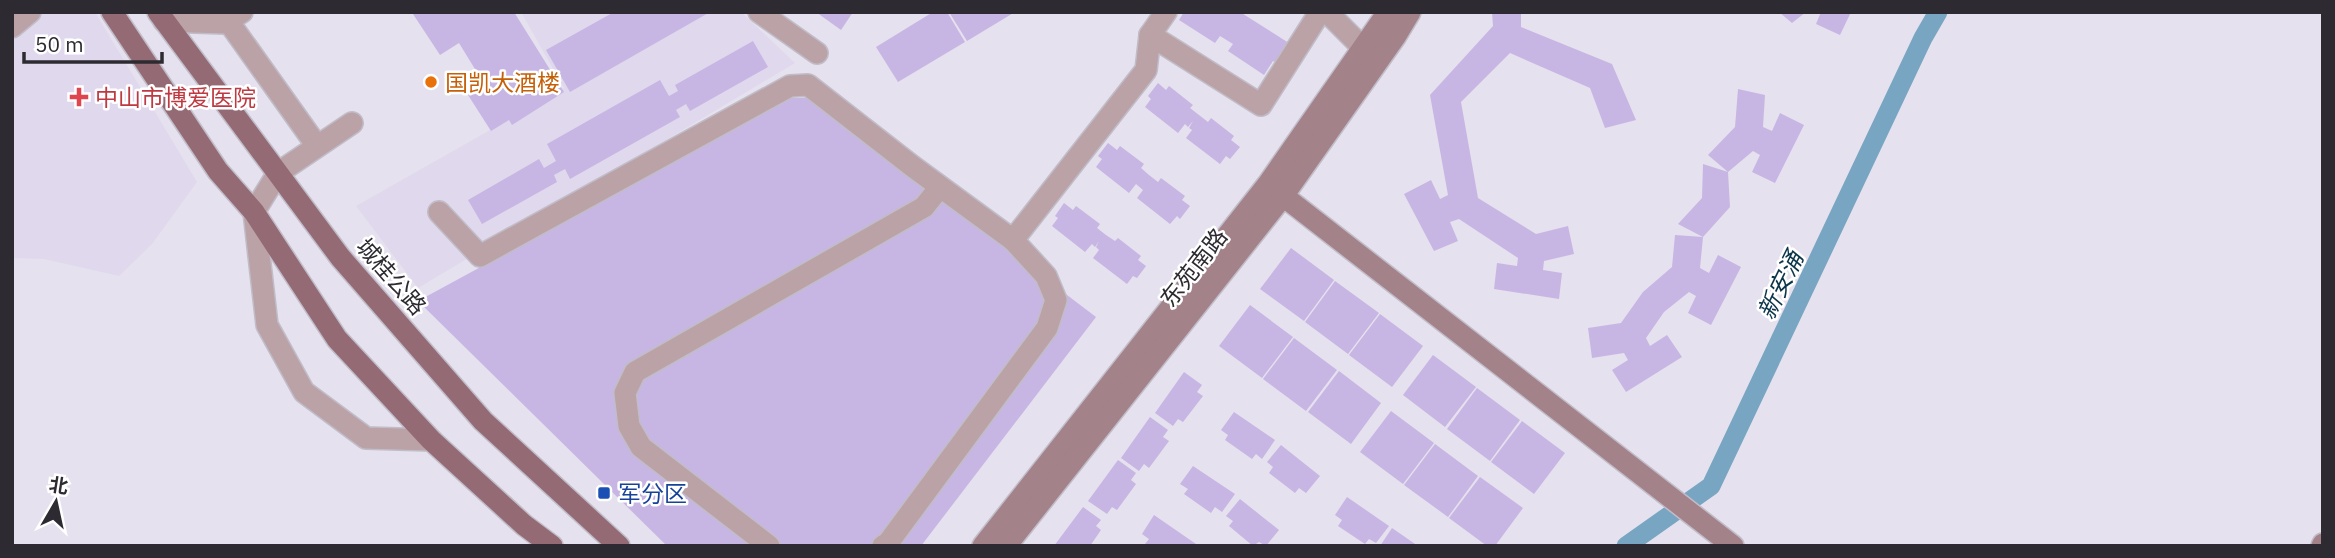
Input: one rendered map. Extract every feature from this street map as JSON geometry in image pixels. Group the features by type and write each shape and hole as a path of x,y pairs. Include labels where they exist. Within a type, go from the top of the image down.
{"main road":[{"path":"112,12 218,171 254,212 337,339 431,440 552,546"},
{"name":"城桂公路","path":"161,16 340,257 483,421 619,546"}],"street":[{"path":"12,27 30,12"},
{"path":"759,12 817,54"},
{"path":"1013,240 1146,70 1150,35 1166,12"},
{"path":"1150,35 1261,105 1320,12"},
{"path":"1327,12 1363,48"},
{"name":"东苑南路","path":"983,546 1276,190 1388,12"},
{"name":"东苑南路","path":"1006,546 1395,37 1410,12"},
{"path":"161,16 225,23 236,17 317,146"},
{"path":"439,212 480,256 790,86 808,85 1013,240 1046,276 1056,299 1047,328 896,533 883,546"},
{"path":"352,123 278,173 254,212 267,325 304,392 366,438 431,440"},
{"path":"769,546 641,447 629,426 625,393 635,372 924,207 940,187"},
{"path":"1276,190 1733,546"}],"shaded area":[{"name":"中山市博爱医院","path":"12,12 95,12 197,182 152,244 119,276 44,259 12,258"},
{"path":"521,12 741,12 795,63 418,288 356,206 564,88"}],"building":[{"path":"514,12 564,92 512,125 509,120 491,131 461,84 478,74 459,43 440,55 413,14"},
{"path":"614,12 710,12 570,92 546,50"},
{"path":"816,12 853,12 841,30"},
{"path":"933,12 947,12 965,42 898,82 876,47"},
{"path":"949,12 1015,12 967,41"},
{"path":"1184,12 1240,12 1292,45 1280,65 1273,61 1264,75 1228,51 1233,44 1220,36 1215,43 1179,20"},
{"path":"1492,12 1521,12 1521,27 1612,64 1636,120 1605,128 1590,88 1510,53 1461,102 1478,198 1536,234 1568,226 1574,254 1544,261 1543,270 1562,273 1559,299 1494,289 1497,263 1517,266 1518,258 1459,219 1450,222 1458,241 1434,251 1404,194 1431,180 1440,199 1448,195 1430,95 1493,26"},
{"path":"1779,12 1806,12 1792,23"},
{"path":"1821,12 1851,12 1840,35 1816,24"},
{"path":"753,41 768,67 690,111 686,104 676,110 680,117 570,179 565,169 554,175 557,182 482,224 468,200 539,159 544,168 556,161 547,144 660,80 669,96 678,91 675,85"},
{"path":"1158,83 1166,90 1169,86 1193,105 1190,108 1208,122 1211,118 1234,136 1231,140 1240,147 1230,159 1226,156 1220,164 1186,138 1192,130 1189,128 1193,121 1188,127 1185,124 1178,133 1145,107 1151,99 1148,96"},
{"path":"1738,89 1765,95 1763,127 1772,131 1780,113 1804,125 1775,183 1752,172 1760,155 1753,151 1728,172 1708,155 1735,127"},
{"path":"792,98 808,98 1096,317 921,546 667,546 418,301"},
{"path":"1108,143 1117,150 1120,146 1144,164 1141,168 1158,182 1161,178 1185,196 1182,200 1190,206 1180,219 1177,216 1170,224 1137,198 1143,190 1136,184 1129,193 1096,167 1102,159 1098,156"},
{"path":"1703,164 1728,172 1730,207 1703,237 1678,224 1702,198"},
{"path":"1064,203 1073,210 1076,206 1100,224 1097,228 1106,235 1115,241 1118,238 1141,256 1138,260 1146,266 1137,278 1133,276 1127,284 1093,258 1099,250 1096,247 1099,241 1095,247 1092,244 1085,252 1052,226"},
{"path":"1675,235 1703,237 1700,268 1709,273 1718,255 1741,267 1711,325 1688,313 1696,296 1689,292 1664,312 1646,338 1650,346 1667,335 1682,357 1626,392 1612,370 1628,360 1624,353 1592,358 1588,328 1621,323 1643,292 1672,267"},
{"path":"1291,248 1334,280 1304,321 1260,289"},
{"path":"1335,281 1379,313 1348,354 1305,322"},
{"path":"1250,305 1293,337 1262,378 1219,346"},
{"path":"1380,314 1423,346 1392,387 1349,355"},
{"path":"1294,338 1337,370 1306,411 1263,379"},
{"path":"1433,355 1476,387 1445,427 1403,395"},
{"path":"1339,371 1381,403 1351,444 1308,412"},
{"path":"1184,372 1202,385 1197,392 1203,396 1183,422 1178,419 1173,426 1155,413"},
{"path":"1477,388 1520,420 1490,461 1447,429"},
{"path":"1391,411 1434,443 1403,484 1360,452"},
{"path":"1234,412 1275,440 1262,459 1256,454 1252,459 1225,440 1228,435 1221,430"},
{"path":"1150,417 1168,430 1163,437 1169,441 1149,468 1144,464 1139,471 1121,458"},
{"path":"1522,421 1565,453 1534,494 1491,462"},
{"path":"1435,444 1478,476 1448,517 1404,485"},
{"path":"1281,445 1320,476 1306,493 1299,488 1295,493 1269,473 1273,467 1267,462"},
{"path":"1118,460 1136,473 1131,480 1136,484 1117,510 1112,507 1107,514 1088,501"},
{"path":"1193,466 1235,494 1222,512 1215,507 1211,513 1184,494 1188,489 1180,484"},
{"path":"1480,477 1523,508 1495,546 1487,546 1449,518"},
{"path":"1347,497 1389,526 1376,543 1369,539 1365,544 1338,526 1342,520 1335,515"},
{"path":"1240,499 1279,530 1266,546 1259,542 1253,546 1229,526 1233,521 1226,516"},
{"path":"1083,507 1101,520 1096,526 1101,530 1090,546 1054,546"},
{"path":"1154,515 1196,544 1145,544 1149,539 1142,534"},
{"path":"1392,528 1418,546 1380,546"}],"waterway":[{"name":"新安涌","path":"1626,546 1711,486 1923,38 1938,12"}],"place":[{"name":"国凯大酒楼","path":"431,82"},
{"name":"中山市博爱医院","path":"79,97"},
{"name":"军分区","path":"604,493"}]}
